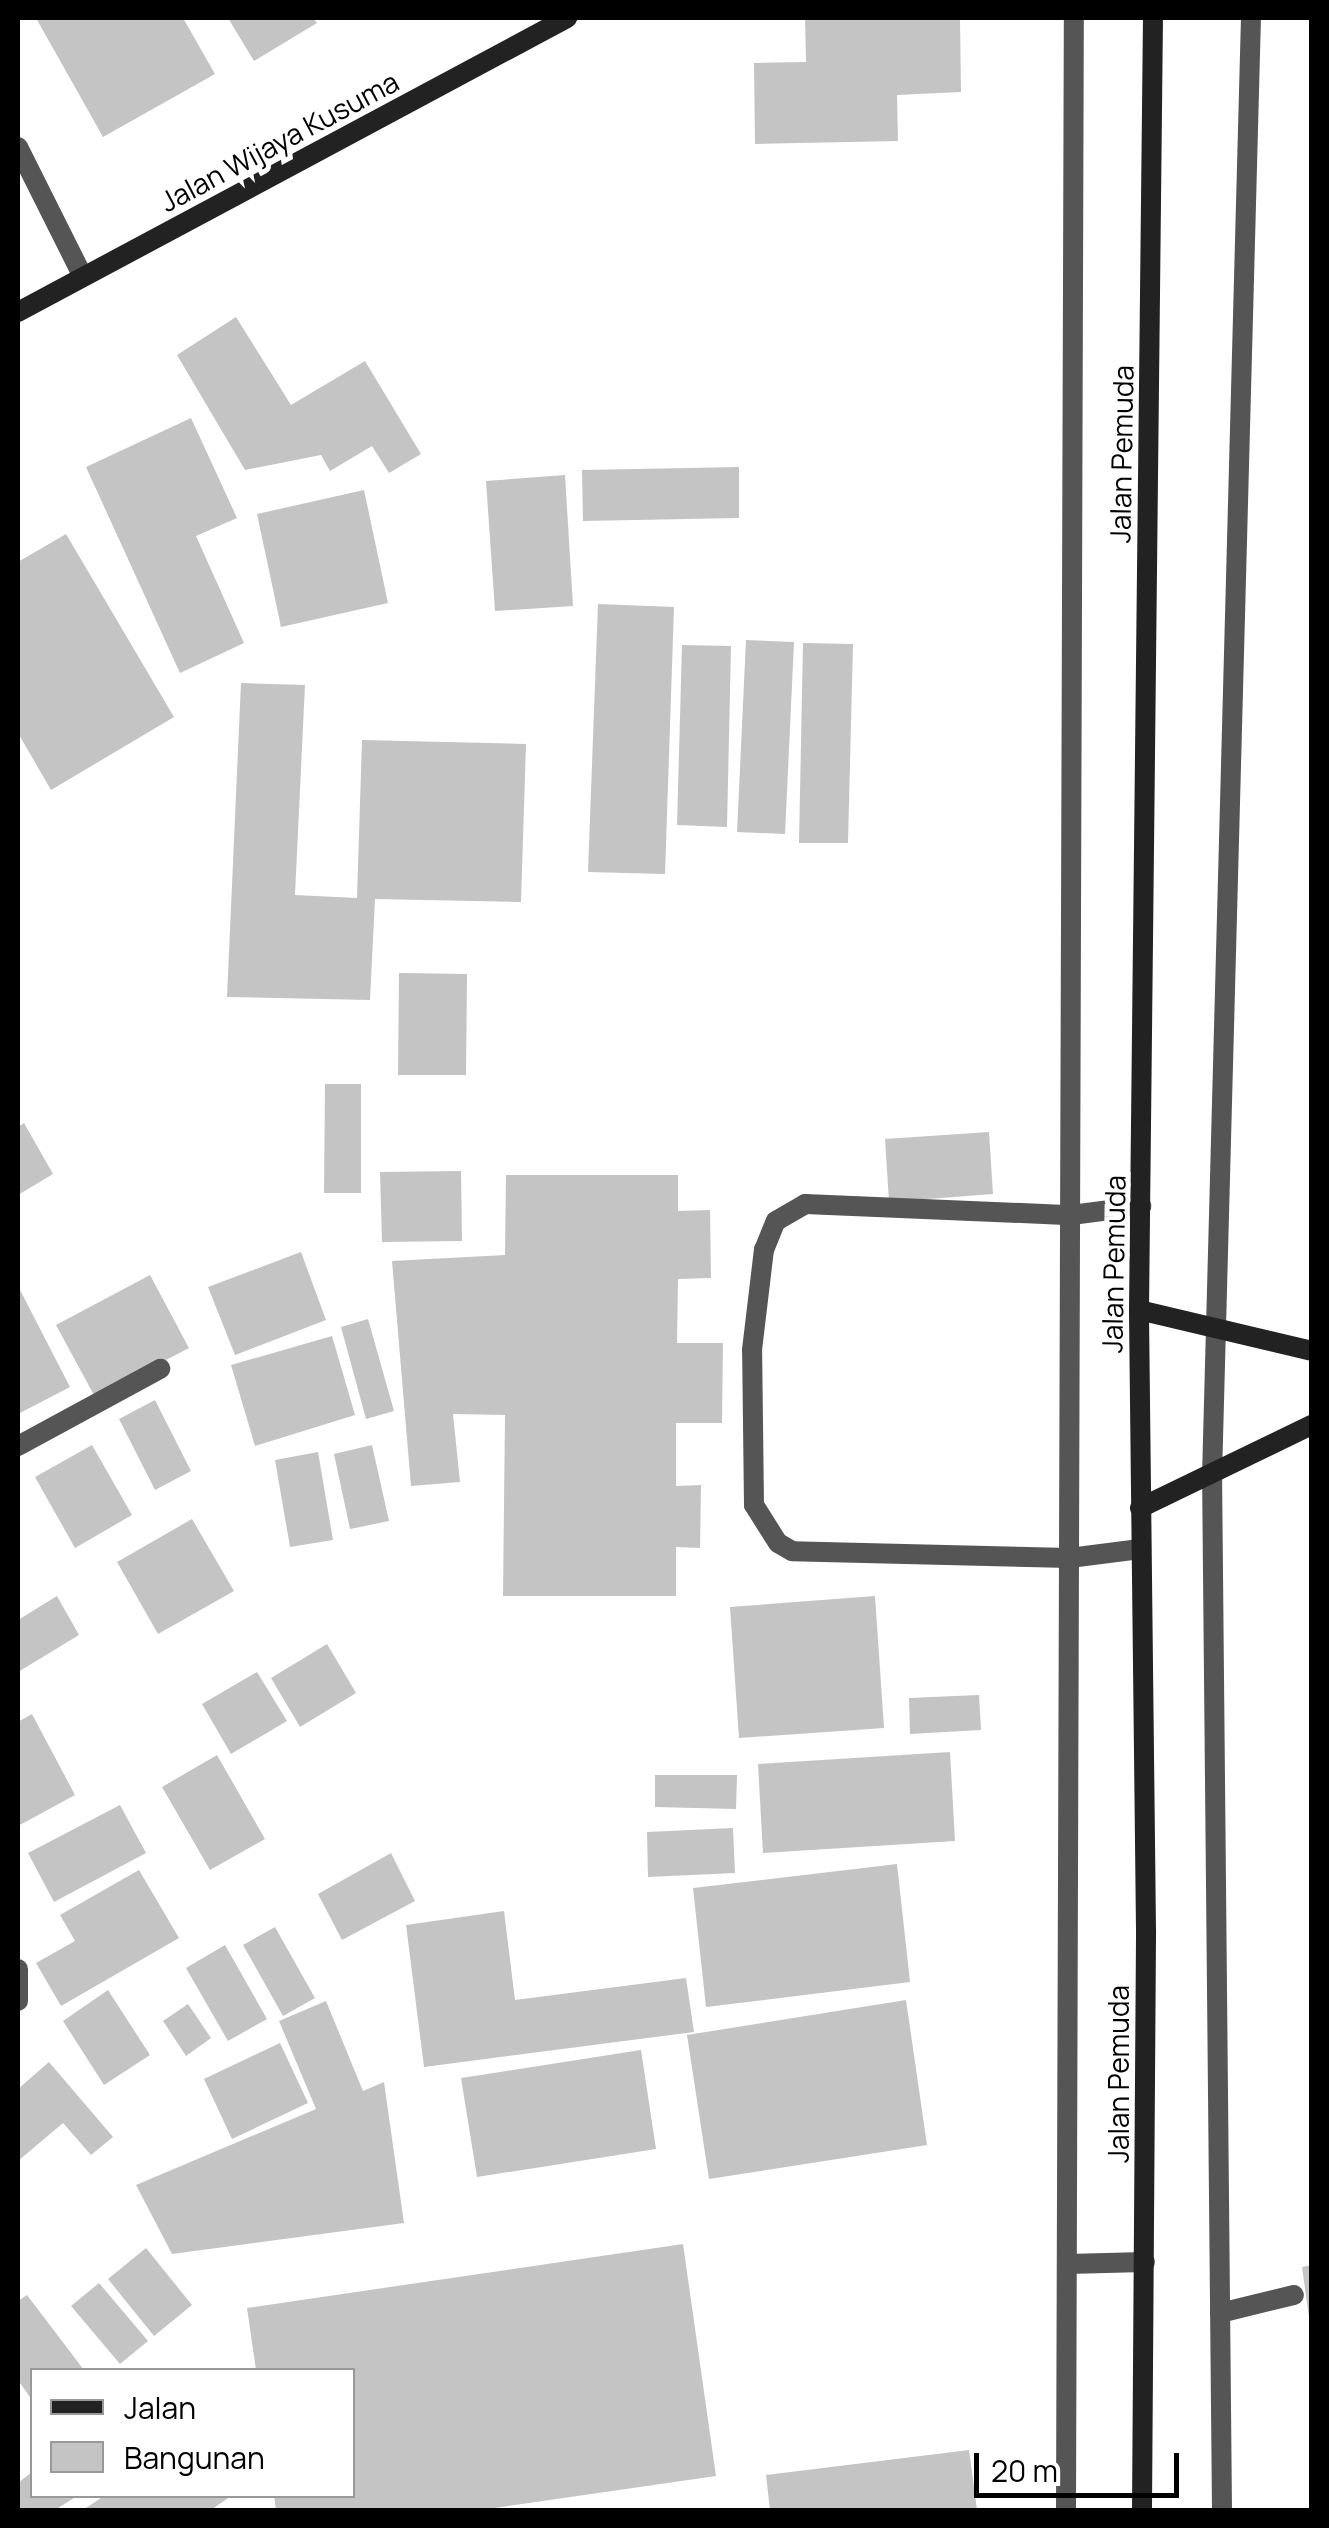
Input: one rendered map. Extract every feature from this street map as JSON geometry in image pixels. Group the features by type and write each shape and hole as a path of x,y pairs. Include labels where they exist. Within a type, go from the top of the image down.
{"main road":[{"name":"Jalan Wijaya Kusuma","path":"18,312 566,18"},
{"name":"Jalan Pemuda","path":"1142,2510 1145,2262 1138,1310 1152,18"},
{"path":"1138,1310 1312,1351"},
{"path":"1140,1508 1212,1477 1312,1424"}],"street":[{"path":"1066,2510 1074,18"},
{"path":"1222,2510 1212,1477 1251,18"},
{"path":"18,146 83,277"},
{"path":"1140,1549 1070,1558 792,1550 778,1543 754,1504 752,1350 764,1250 776,1221 805,1204 1070,1215 1141,1206"},
{"path":"18,1446 160,1369"},
{"path":"18,1969 18,2001"},
{"path":"1067,2264 1145,2262"},
{"path":"1220,2313 1294,2295"}],"building":[{"path":"36,18 183,18 215,74 103,137"},
{"path":"228,18 313,18 317,23 254,61"},
{"path":"805,18 960,18 961,92 897,95 898,141 755,144 754,63 806,62"},
{"path":"236,317 291,405 365,361 421,454 389,473 372,446 330,471 321,455 245,470 177,355"},
{"path":"191,418 237,518 196,536 244,643 180,673 86,467"},
{"path":"739,467 739,518 583,521 582,470"},
{"path":"565,475 573,606 495,611 486,481"},
{"path":"364,490 388,603 281,627 257,514"},
{"path":"66,534 174,717 51,790 18,733 18,562"},
{"path":"598,604 674,607 665,874 588,872"},
{"path":"746,640 794,642 785,834 737,832"},
{"path":"803,643 853,644 848,843 799,843"},
{"path":"682,645 731,646 727,827 677,825"},
{"path":"241,683 305,685 295,895 357,898 362,740 526,744 521,902 375,899 370,1000 227,997"},
{"path":"399,973 467,974 466,1075 398,1075"},
{"path":"325,1084 361,1084 361,1193 324,1193"},
{"path":"24,1123 53,1174 18,1195 18,1127"},
{"path":"989,1132 993,1194 889,1202 885,1139"},
{"path":"461,1171 462,1241 382,1242 380,1172"},
{"path":"506,1175 678,1175 678,1211 710,1210 711,1278 678,1279 677,1343 723,1343 722,1423 676,1423 676,1486 701,1485 700,1548 676,1547 676,1596 503,1596 505,1415 453,1414 460,1482 411,1486 392,1261 505,1255"},
{"path":"301,1252 326,1320 235,1355 208,1287"},
{"path":"150,1275 189,1348 95,1397 56,1325"},
{"path":"18,1286 70,1387 18,1414"},
{"path":"368,1319 394,1411 366,1419 341,1327"},
{"path":"332,1336 355,1415 255,1446 231,1365"},
{"path":"155,1400 191,1471 155,1490 119,1419"},
{"path":"92,1445 132,1515 75,1548 35,1477"},
{"path":"372,1445 389,1521 350,1529 334,1454"},
{"path":"318,1452 333,1540 290,1547 275,1460"},
{"path":"192,1519 234,1591 158,1634 117,1562"},
{"path":"57,1596 79,1635 18,1672 18,1620"},
{"path":"875,1596 884,1728 739,1738 730,1607"},
{"path":"327,1644 356,1693 300,1727 271,1678"},
{"path":"257,1672 287,1721 231,1754 202,1704"},
{"path":"979,1695 981,1730 910,1734 909,1698"},
{"path":"32,1714 75,1795 18,1826 18,1722"},
{"path":"950,1752 955,1841 763,1853 758,1764"},
{"path":"217,1755 265,1839 210,1870 162,1787"},
{"path":"655,1775 737,1775 736,1809 655,1807"},
{"path":"120,1805 146,1853 54,1902 28,1853"},
{"path":"733,1828 735,1873 648,1877 647,1832"},
{"path":"391,1853 415,1901 342,1940 318,1894"},
{"path":"897,1864 910,1982 706,2007 693,1888"},
{"path":"139,1870 179,1938 61,2006 36,1963 75,1941 60,1915"},
{"path":"504,1911 515,2000 686,1978 694,2032 424,2067 406,1925"},
{"path":"275,1927 315,1998 283,2016 243,1945"},
{"path":"225,1945 267,2019 228,2041 186,1968"},
{"path":"108,1990 150,2055 104,2085 63,2021"},
{"path":"906,2000 927,2145 709,2179 687,2035"},
{"path":"326,2001 363,2091 384,2082 404,2223 172,2254 136,2185 316,2109 279,2021"},
{"path":"188,2004 211,2038 186,2056 163,2021"},
{"path":"280,2043 308,2103 232,2139 204,2079"},
{"path":"641,2050 656,2149 477,2177 461,2078"},
{"path":"49,2062 113,2137 91,2155 63,2123 18,2161 18,2089"},
{"path":"683,2244 716,2476 481,2510 276,2510 274,2498 355,2498 355,2368 256,2368 247,2308"},
{"path":"146,2248 192,2305 154,2336 108,2279"},
{"path":"1312,2265 1312,2317 1309,2317 1302,2267"},
{"path":"99,2283 148,2341 120,2364 71,2306"},
{"path":"27,2295 82,2368 30,2368 30,2397 18,2380 18,2301"},
{"path":"969,2450 977,2510 770,2510 766,2475"},
{"path":"30,2474 30,2498 74,2498 55,2510 18,2510 18,2483"},
{"path":"101,2498 228,2498 211,2510 83,2510"}]}
